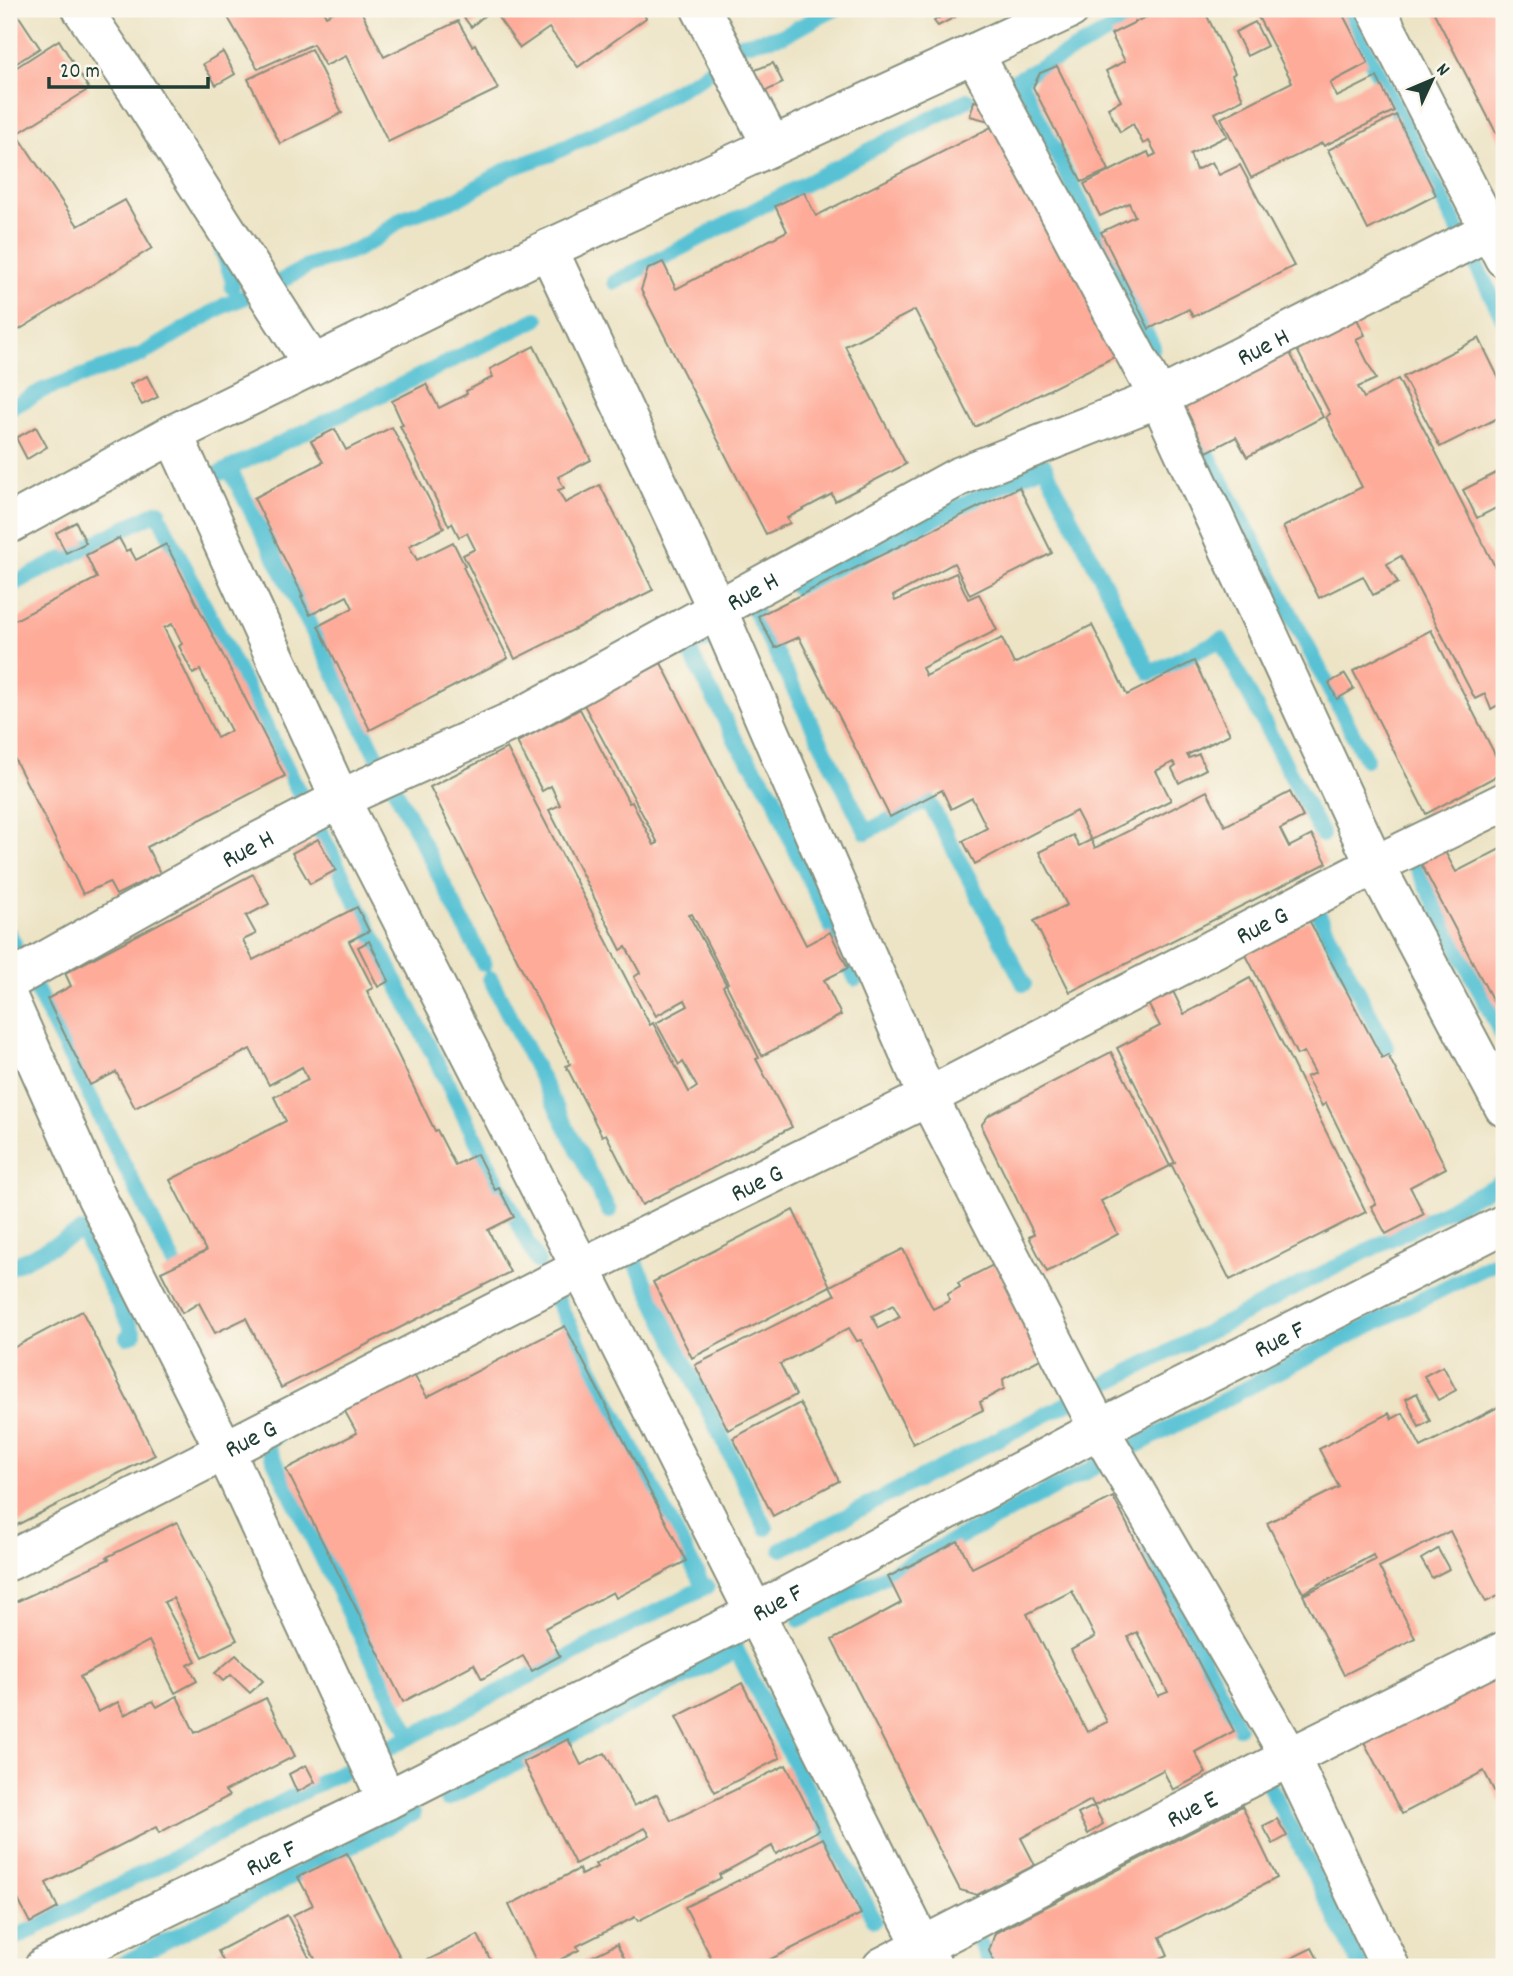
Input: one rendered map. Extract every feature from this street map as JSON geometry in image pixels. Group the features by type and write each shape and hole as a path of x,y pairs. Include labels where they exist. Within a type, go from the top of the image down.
{"street":[{"path":"82,9 313,365"},
{"path":"701,9 772,146"},
{"path":"9,524 173,434 548,249 1070,9"},
{"path":"1376,9 1500,237"},
{"path":"974,53 1159,398 1375,865 1504,1107"},
{"name":"Rue H","path":"9,981 231,856 340,799 523,716 958,477 1159,398 1500,237"},
{"path":"548,249 716,609 928,1097 1099,1429 1290,1757 1390,1967"},
{"path":"173,434 340,799 581,1268 928,1957"},
{"name":"Rue G","path":"9,1561 581,1268 928,1097 1375,865 1504,802"},
{"path":"9,1000 97,1198 225,1451 387,1800"},
{"name":"Rue F","path":"44,1967 387,1800 755,1613 1099,1429 1504,1224"},
{"name":"Rue E","path":"882,1967 928,1957 1290,1757 1504,1651"}],"building":[{"path":"9,9 14,9 40,48 9,68"},
{"path":"223,9 322,9 326,16 339,9 360,9 384,57 458,21 472,46 475,44 498,89 388,142 346,56 325,66 313,44 258,69"},
{"path":"458,9 492,9 471,27"},
{"path":"492,9 640,9 646,18 578,67 549,28 520,48"},
{"path":"935,9 963,9 954,15 955,17 938,26 934,21 939,18"},
{"path":"1162,9 1215,9 1206,14 1235,73 1232,75 1243,99 1215,113 1227,136 1190,154 1196,170 1212,162 1219,175 1240,165 1294,266 1193,317 1189,309 1149,329 1101,232 1135,216 1129,203 1100,216 1084,184 1148,152 1150,157 1156,154 1149,141 1143,144 1133,124 1120,132 1108,108 1121,101 1106,71 1125,61 1111,34"},
{"path":"1254,9 1340,9 1368,63 1330,83 1337,97 1377,77 1394,111 1251,178 1221,118 1292,82"},
{"path":"1432,9 1504,9 1504,148"},
{"path":"1255,22 1267,46 1247,56 1235,32"},
{"path":"59,40 89,89 17,134 78,226 125,200 152,248 9,336 9,72"},
{"path":"311,49 342,113 280,144 248,79"},
{"path":"223,52 235,74 216,85 203,64"},
{"path":"773,63 783,83 764,92 755,70"},
{"path":"1057,66 1109,170 1082,182 1033,87 1040,73"},
{"path":"974,101 997,107 993,122 970,116"},
{"path":"1396,115 1436,195 1368,230 1328,150"},
{"path":"999,123 1118,355 975,427 915,310 845,346 906,464 835,501 832,494 787,518 790,523 766,534 641,290 648,269 663,262 676,289 787,231 775,206 804,192 816,216"},
{"path":"1355,315 1365,335 1356,339 1376,379 1358,387 1364,398 1398,379 1504,584 1504,702 1491,709 1485,694 1475,699 1401,556 1387,564 1398,583 1373,595 1363,576 1319,598 1283,527 1362,487 1326,417 1330,414 1295,346"},
{"path":"1479,338 1504,389 1504,415 1440,447 1403,377"},
{"path":"534,346 591,460 558,477 564,488 558,490 565,503 600,485 653,590 515,659 463,555 475,549 467,533 459,537 452,523 449,526 400,426 403,425 392,401 426,384 439,408 493,377 490,369"},
{"path":"1288,349 1323,417 1247,457 1236,437 1207,452 1182,402"},
{"path":"147,376 158,397 142,405 130,384"},
{"path":"36,427 47,447 27,459 16,438"},
{"path":"392,427 444,528 409,546 417,560 453,542 508,658 370,730 318,626 353,608 347,596 310,615 254,498 323,462 311,441 335,429 346,450"},
{"path":"1504,469 1504,504 1477,518 1463,490"},
{"path":"1019,487 1052,553 970,595 954,563 893,596 895,601 956,573 968,599 979,594 997,630 922,668 926,676 1002,638 1014,664 1092,625 1127,695 1194,661 1230,734 1187,755 1189,758 1199,754 1206,769 1179,783 1172,769 1176,766 1173,762 1156,771 1171,800 1091,840 1076,811 975,864 963,841 987,828 972,798 951,809 942,790 890,817 799,637 775,648 758,616"},
{"path":"76,522 86,543 66,553 56,533"},
{"path":"119,538 126,551 130,549 136,560 166,544 285,776 147,847 160,873 116,895 109,882 83,894 9,748 9,623 97,578 86,555","holes":["172,624 182,644 179,646 193,674 200,670 231,731 217,738 164,628"]},
{"path":"1431,630 1504,772 1426,814 1353,671"},
{"path":"661,663 806,945 830,932 848,968 824,980 841,1015 762,1056 726,984 723,986 759,1058 756,1059 792,1127 642,1205 606,1134 602,1136 566,1066 570,1064 430,787 507,748 650,1025 653,1023 689,1092 697,1087 683,1062 679,1065 656,1023 688,1006 685,1000 656,1016 634,977 640,973 626,947 621,950 549,810 560,805 551,786 542,791 517,742 580,709 629,803 632,802 654,845 658,843 583,703","holes":["692,914 728,983 726,984 689,915"]},
{"path":"1345,674 1354,689 1337,699 1329,683"},
{"path":"1207,791 1225,826 1290,792 1303,817 1280,829 1289,847 1312,835 1327,863 1070,992 1034,921 1067,905 1039,852 1073,835 1079,846 1091,840 1095,848"},
{"path":"318,839 336,870 310,884 292,853"},
{"path":"1443,848 1456,872 1502,848 1504,852 1504,1022 1419,860"},
{"path":"253,874 269,904 246,916 256,934 243,940 253,960 357,907 369,931 349,941 373,988 367,991 435,1131 437,1130 455,1165 477,1154 495,1190 499,1188 514,1217 488,1230 510,1272 281,1388 246,1318 215,1333 199,1303 182,1313 161,1272 206,1251 170,1180 286,1121 274,1097 308,1080 302,1067 269,1085 250,1049 135,1108 116,1072 90,1085 47,999 71,986 65,973"},
{"path":"1309,920 1382,1058 1388,1055 1446,1168 1410,1187 1424,1214 1386,1234 1371,1206 1376,1204 1326,1103 1322,1106 1306,1077 1315,1073 1304,1052 1297,1055 1245,953"},
{"path":"369,941 389,981 378,987 358,947"},
{"path":"1250,978 1366,1212 1230,1280 1171,1164 1175,1163 1117,1048 1160,1026 1146,1000 1171,987 1184,1014"},
{"path":"1111,1052 1170,1166 1101,1201 1118,1234 1047,1272 1029,1237 1034,1234 982,1124 989,1115"},
{"path":"793,1210 830,1286 692,1358 653,1282"},
{"path":"903,1249 933,1309 949,1301 948,1294 960,1287 958,1283 995,1264 1042,1358 1003,1379 1004,1389 980,1402 983,1410 913,1444 861,1340 857,1341 849,1328 780,1364 796,1395 728,1430 695,1365 835,1295 830,1286","holes":["893,1305 900,1317 879,1328 872,1316"]},
{"path":"82,1311 155,1455 9,1529 9,1350"},
{"path":"565,1326 686,1561 616,1598 613,1592 545,1628 560,1656 532,1671 523,1656 482,1679 474,1664 403,1702 286,1469 357,1433 343,1408 411,1370 427,1397"},
{"path":"1443,1366 1456,1390 1438,1400 1424,1376"},
{"path":"1417,1393 1430,1421 1419,1427 1406,1399"},
{"path":"800,1403 839,1481 773,1516 733,1438"},
{"path":"1504,1404 1504,1593 1486,1602 1450,1531 1379,1567 1415,1638 1344,1675 1303,1595 1375,1560 1373,1555 1303,1593 1267,1523 1339,1487 1319,1449 1389,1413 1392,1419 1403,1413 1421,1447"},
{"path":"1113,1497 1234,1731 1195,1752 1206,1773 1173,1790 1163,1770 1094,1806 1091,1800 1021,1838 1035,1865 977,1895 960,1890 832,1640 901,1603 888,1577 958,1541 972,1568","holes":["1072,1591 1095,1637 1071,1650 1107,1722 1087,1732 1027,1614","1137,1632 1168,1692 1158,1696 1128,1637"]},
{"path":"177,1522 237,1640 203,1657 173,1598 164,1602 196,1661 188,1665 197,1681 175,1693 149,1641 80,1677 98,1712 118,1702 124,1715 153,1701 157,1707 177,1696 195,1733 266,1698 295,1756 225,1791 229,1796 159,1833 156,1827 46,1883 58,1908 30,1923 9,1882 9,1605 109,1559 107,1557"},
{"path":"1438,1549 1449,1569 1432,1578 1421,1559"},
{"path":"236,1655 263,1681 250,1693 231,1675 223,1681 215,1673"},
{"path":"1504,1671 1504,1810 1484,1771 1402,1814 1364,1742"},
{"path":"742,1683 780,1758 715,1792 676,1717"},
{"path":"568,1739 581,1765 605,1753 634,1806 657,1794 671,1821 786,1765 819,1830 776,1854 772,1846 719,1875 721,1878 638,1921 635,1917 577,1946 579,1950 546,1967 539,1967 509,1905 579,1869 581,1875 597,1867 595,1864 650,1835 645,1828 575,1864 523,1762"},
{"path":"306,1765 315,1782 297,1792 289,1774"},
{"path":"1094,1806 1103,1824 1088,1834 1078,1814"},
{"path":"1242,1806 1277,1878 1160,1937 1168,1955 1151,1962 1154,1967 997,1967 989,1951 995,1933"},
{"path":"1277,1819 1287,1836 1273,1844 1263,1826"},
{"path":"823,1838 861,1914 755,1967 716,1967 685,1907"},
{"path":"347,1853 405,1967 319,1967 293,1915 313,1905 298,1877"},
{"path":"287,1915 314,1967 226,1967 218,1951"},
{"path":"478,1935 494,1967 414,1967"},
{"path":"617,1944 629,1967 571,1967"},
{"path":"1312,1948 1322,1967 1273,1967"}],"waterway":[{"path":"9,409 43,390 141,355 225,305 266,289 310,265 356,250 403,218 459,198 508,169 549,155 620,121 703,76 740,44 782,36 835,9"},
{"path":"1012,82 1152,9"},
{"path":"1345,9 1504,320"},
{"path":"1019,79 1153,347"},
{"path":"615,282 967,100"},
{"path":"222,250 233,281 232,287"},
{"path":"216,475 537,319"},
{"path":"1185,410 1366,759"},
{"path":"796,587 1044,465 1150,673 1221,640 1322,835"},
{"path":"230,470 379,760"},
{"path":"9,586 159,511"},
{"path":"158,514 303,800"},
{"path":"753,608 866,832 928,800 1024,984"},
{"path":"679,651 699,642 719,640 728,634"},
{"path":"687,646 738,745 774,796 789,836 856,979"},
{"path":"396,791 484,964"},
{"path":"319,829 538,1262"},
{"path":"1411,856 1504,1039"},
{"path":"1315,907 1387,1048"},
{"path":"9,934 14,943"},
{"path":"30,977 174,1264"},
{"path":"490,978 609,1211"},
{"path":"782,1549 1504,1181"},
{"path":"9,1268 82,1231 134,1334 127,1337"},
{"path":"633,1257 766,1528"},
{"path":"800,1620 1504,1258"},
{"path":"552,1291 703,1586"},
{"path":"276,1437 265,1442 409,1734"},
{"path":"1149,1551 1238,1727"},
{"path":"9,1941 707,1586"},
{"path":"736,1649 874,1920"},
{"path":"447,1799 736,1651"},
{"path":"1269,1785 1361,1967"},
{"path":"116,1967 413,1814"},
{"path":"987,1927 975,1933 992,1967"}]}
